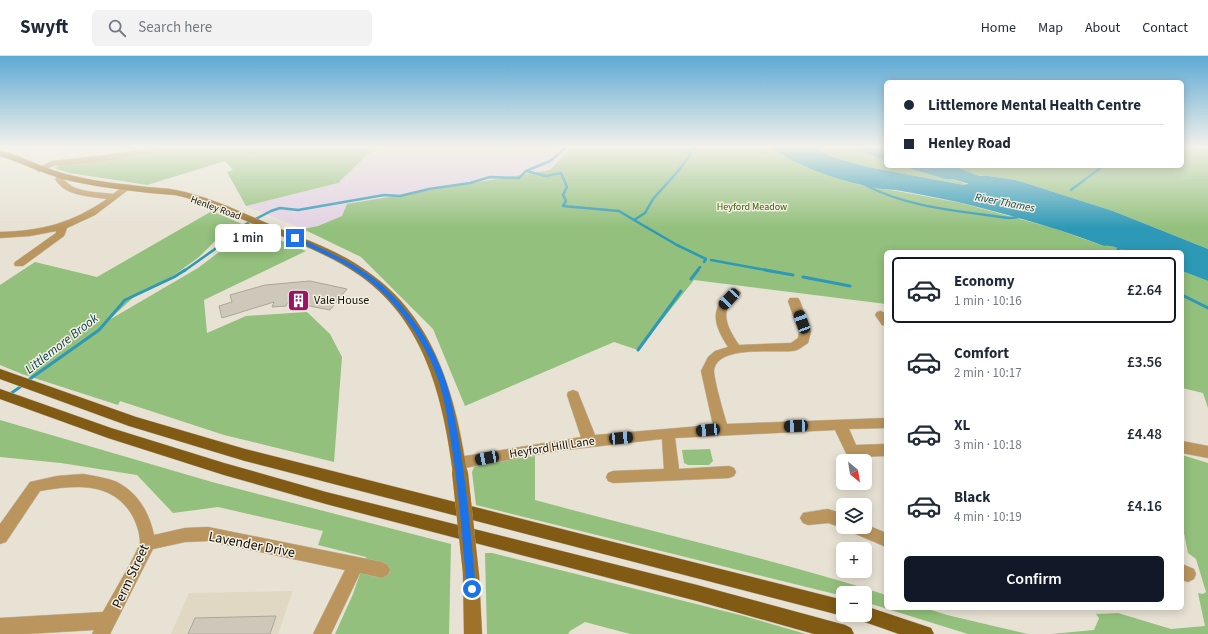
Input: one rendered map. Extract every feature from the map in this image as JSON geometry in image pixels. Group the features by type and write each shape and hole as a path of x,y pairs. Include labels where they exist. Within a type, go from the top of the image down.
{"main road":[{"path":"2,375 134,422 245,455 836,606"},
{"path":"0,394 108,433 224,469 326,498 697,592 845,634"},
{"path":"872,616 925,634"}],"street":[{"name":"Henley Road","path":"56,174 128,187 176,193 259,223 318,248 346,263 375,282 402,310 426,344 440,374 448,403 459,468 471,574 473,634"},
{"path":"62,176 59,179 65,188 79,192 114,197"},
{"path":"0,235 12,235 62,226 79,220 128,187"},
{"path":"19,264 61,234 62,226"},
{"path":"735,293 724,305 721,314 722,326 736,350"},
{"path":"721,429 707,372 712,360 719,354 736,350 793,346 804,340 805,332 794,301"},
{"path":"573,395 590,441"},
{"name":"Heyford Hill Lane","path":"459,468 590,441 721,429 884,423"},
{"path":"840,425 852,451 884,450"},
{"path":"668,433 672,475"},
{"path":"1184,447 1208,452"},
{"path":"613,477 729,472"},
{"name":"Perm Street","path":"0,537 35,486 83,480 112,487 130,500 143,520 148,543 105,627"},
{"path":"808,518 828,516 836,519"},
{"name":"Lavender Drive","path":"148,543 185,535 208,534 382,570"},
{"path":"872,534 884,539"},
{"path":"322,634 356,564"},
{"path":"0,627 105,627"}],"shaded area":[{"path":"347,174 524,174 498,178 342,216 318,226 303,229 246,206 338,183"},
{"path":"293,591 278,634 171,634 189,593"}],"green space":[{"path":"76,174 183,174 147,185"},
{"path":"228,174 347,174 338,183 246,206"},
{"name":"Heyford Meadow","path":"526,174 828,174 845,181 868,187 961,203 1053,228 1104,246 1126,250 884,250 884,304 694,280 638,350 614,342 465,406 433,329 361,257 303,229 318,226 342,216 347,204"},
{"path":"905,174 928,174 945,179 953,179 969,185"},
{"path":"974,174 1208,174 1208,249 1113,211 1016,180 979,176"},
{"path":"212,211 242,224 217,239 199,257 170,278 136,295 109,320 198,268 251,228 306,251 204,300 207,333 246,316 307,312 330,334 342,357 334,462 224,435 120,401 118,405 22,374 0,365 0,285 35,262 97,277"},
{"path":"1184,272 1208,281 1208,408 1203,393 1184,388"},
{"path":"0,420 212,482 451,544 449,634 335,634 353,594 366,557 318,545 323,531 218,507 173,513 137,475 61,463 0,457"},
{"path":"710,449 713,461 709,465 688,465 684,463 682,450"},
{"path":"535,456 535,500 755,557 856,586 836,586 836,594 476,505 472,472 474,467 478,465"},
{"path":"1184,456 1208,463 1208,634 1051,634 1094,630 1099,618 1096,614 1118,613 1171,629 1205,626 1198,593 1203,594 1206,592 1196,559 1188,553 1184,533"},
{"path":"485,553 492,553 744,616 806,634 630,634 585,622 570,631 568,634 487,634"},
{"path":"872,591 884,594 884,608 872,604"},
{"path":"891,610 931,610 1028,634 968,634"}],"water":[{"name":"River Thames","path":"825,174 905,174 964,185 969,184 928,174 974,174 979,176 1016,180 1113,211 1208,249 1208,281 1184,272 1184,250 1124,250 1104,246 1069,233 998,212 962,203 896,190 874,188"}],"building":[{"name":"Vale House","path":"310,281 347,289 330,310 288,302 286,306 272,307 274,302 222,318 219,306 232,302 230,295 265,285"},
{"path":"276,616 270,634 188,634 195,618"}],"waterway":[{"name":"Littlemore Brook","path":"184,271 215,249 229,233 271,211 280,208 298,210 384,195 400,196 429,189 470,183 490,177 519,178 523,174"},
{"name":"Littlemore Brook","path":"538,174 546,176 556,174"},
{"name":"Littlemore Brook","path":"561,174 567,187 563,195 566,201 563,206 619,211 634,220"},
{"name":"Littlemore Brook","path":"634,220 645,213 653,199 675,174"},
{"path":"1071,190 1092,174"},
{"name":"River Thames","path":"863,184 898,198 934,207 1009,218 1020,217"},
{"path":"634,220 677,245 706,259 704,262"},
{"path":"1118,250 1122,248"},
{"path":"711,260 771,271"},
{"path":"697,271 700,267"},
{"name":"Littlemore Brook","path":"27,381 99,330 125,300 174,277 185,270"},
{"path":"691,279 698,270"},
{"path":"765,270 793,275"},
{"path":"803,277 850,286"},
{"path":"638,350 681,291"},
{"path":"1184,296 1208,308"},
{"name":"Littlemore Brook","path":"10,394 23,385"}],"place":[{"name":"Vale House","path":"298,300"}],"route":[{"path":"295,238 346,263 375,282 402,310 426,344 440,374 448,403 459,463 472,589"}]}
